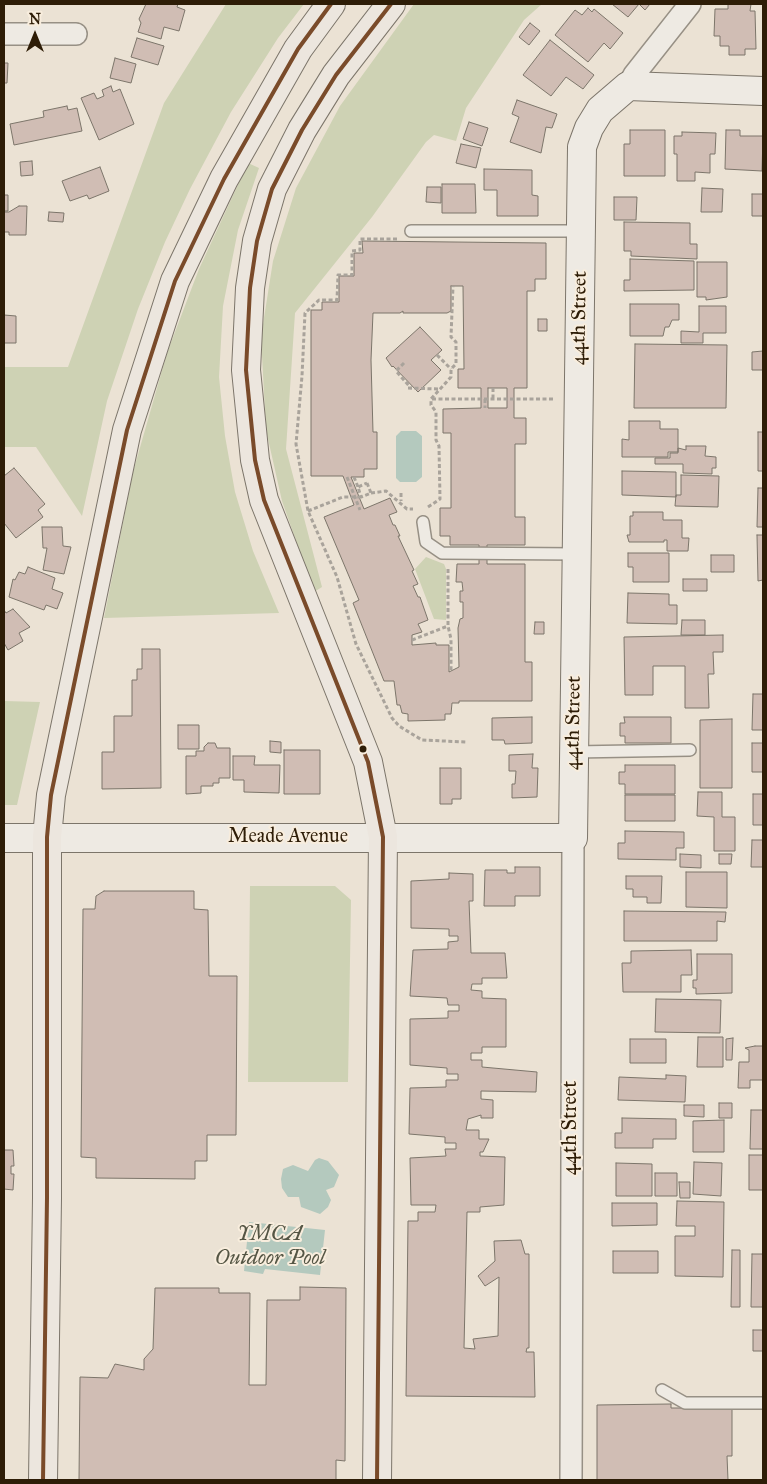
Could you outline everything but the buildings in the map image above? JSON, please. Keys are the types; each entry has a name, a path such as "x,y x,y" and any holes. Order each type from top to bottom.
{"main road":[{"path":"43,1480 47,1198 47,837 51,795 127,430 149,356 175,281 224,179 298,50 331,4"},
{"path":"377,1480 383,837 368,762 264,500 255,460 246,370 250,288 257,242 272,189 302,130 336,75 391,4"}],"street":[{"name":"44th Street","path":"571,1480 573,838 582,147 589,128 600,110 628,86 690,4"},
{"path":"4,34 76,34"},
{"path":"628,86 763,91"},
{"name":"Meade Avenue","path":"4,838 573,838"}],"lane":[{"path":"411,231 581,231"},
{"path":"423,522 426,542 437,551 448,554 577,554"},
{"path":"574,752 690,750"},
{"path":"662,1390 685,1403 763,1403"}],"path":[{"path":"398,239 360,239 360,253 352,251 352,275 338,275 337,301 319,300 305,313 296,444 308,511 337,577 356,644 392,718 399,726 422,740 466,742"},
{"path":"423,508 440,499 436,412 431,405 431,399 451,377 451,369 456,364 456,342 451,337 453,286"},
{"path":"436,355 451,369"},
{"path":"404,363 396,371 410,388 440,389"},
{"path":"493,388 493,399"},
{"path":"431,399 553,399"},
{"path":"485,399 485,408"},
{"path":"346,477 360,510"},
{"path":"354,477 361,497"},
{"path":"358,487 368,483 371,493"},
{"path":"308,511 343,496 361,497 371,493 386,491 407,508 415,508"},
{"path":"401,493 401,502"},
{"path":"448,554 448,626 451,639 451,670"},
{"path":"412,640 448,626"}],"shaded area":[{"path":"226,4 304,4 278,38 231,112 190,189 165,242 138,309 107,401 82,516 36,447 4,447 4,367 68,367 164,103"},
{"path":"414,4 542,4 524,20 466,108 456,141 434,135 426,142 372,217 295,313 286,449 322,587 314,592 282,501 266,430 261,337 273,261 296,188 340,106"},
{"path":"248,163 259,168 238,230 223,306 219,377 225,436 235,492 253,551 279,613 104,618 133,472 167,353 199,269"},
{"path":"426,557 444,564 446,569 446,620 434,619 415,569"},
{"path":"4,701 40,702 17,805 4,805"},
{"path":"250,886 335,886 351,900 348,1082 248,1082"}],"water":[{"path":"401,431 416,431 422,436 422,477 416,482 400,482 396,478 396,436"},
{"path":"319,1158 328,1161 339,1175 334,1187 326,1190 331,1200 328,1207 320,1214 301,1207 299,1197 288,1197 282,1188 281,1179 283,1169 293,1165 308,1171 315,1160"},
{"name":"YMCA Outdoor Pool","path":"249,1222 325,1230 320,1275 265,1269 263,1274 244,1271"}],"transit line":[{"path":"43,1480 47,1198 47,837 51,795 127,430 175,281 224,179 298,49 331,4"},
{"path":"377,1480 383,837 368,762 264,500 255,460 246,370 250,288 257,241 272,189 302,130 336,75 391,4"}]}
